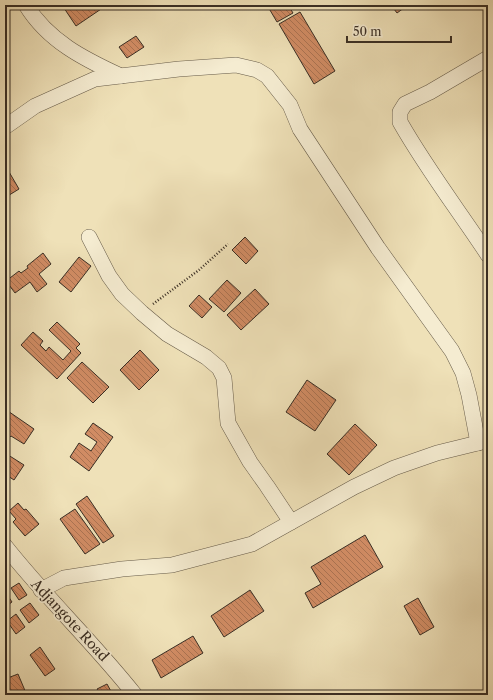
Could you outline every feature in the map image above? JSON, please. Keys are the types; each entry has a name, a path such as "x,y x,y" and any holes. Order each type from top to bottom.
{"street":[{"path":"28,6 45,30 63,46 122,76"},
{"path":"488,58 430,92 404,104 399,117 400,122 424,162 456,206 488,256"},
{"path":"5,127 35,106 95,79 179,68 236,65 257,70 267,76 290,106 300,129 374,241 452,351 463,372 483,442 437,453 394,468 354,487 252,544 172,565 122,569 64,578 41,590"},
{"path":"89,237 110,276 122,294 167,334 206,357 218,368 224,378 228,423 250,462 291,522"},
{"name":"Adjangote Road","path":"5,547 41,590 110,664 135,695"}],"path":[{"path":"142,313 199,270 228,244"}],"building":[{"path":"62,5 107,5 76,26"},
{"path":"267,5 288,5 293,13 277,22"},
{"path":"391,5 408,5 397,13"},
{"path":"300,12 335,71 314,84 279,24"},
{"path":"136,36 144,47 127,58 119,47"},
{"path":"5,165 19,189 6,197 5,195"},
{"path":"245,237 258,251 246,264 232,250"},
{"path":"43,253 51,264 39,274 47,284 37,292 30,282 15,293 6,281 19,271 21,273 28,268 27,266"},
{"path":"79,257 91,266 71,292 59,282"},
{"path":"227,280 241,293 224,312 209,299"},
{"path":"255,289 269,304 241,330 227,315"},
{"path":"199,295 212,307 202,318 189,306"},
{"path":"57,322 80,344 76,348 81,353 57,379 21,345 33,332 43,341 40,345 46,351 49,347 63,360 71,351 49,330"},
{"path":"140,350 159,370 139,390 120,370"},
{"path":"82,362 109,387 93,403 67,378"},
{"path":"307,380 336,400 315,431 286,412"},
{"path":"5,409 34,429 24,444 11,436 8,439 5,437"},
{"path":"93,423 113,437 89,471 70,457 79,443 91,451 97,442 85,434"},
{"path":"355,424 377,445 349,475 327,454"},
{"path":"5,453 24,465 14,480 5,474"},
{"path":"87,496 114,536 103,543 76,504"},
{"path":"18,503 24,510 26,509 39,524 25,536 13,522 16,519 9,511"},
{"path":"75,509 100,544 85,554 60,519"},
{"path":"365,535 383,567 313,608 305,593 321,584 311,567"},
{"path":"19,583 27,595 19,600 11,588"},
{"path":"250,590 264,611 224,637 211,616"},
{"path":"6,593 12,602 5,607 5,594"},
{"path":"418,598 434,627 420,635 404,606"},
{"path":"30,603 39,615 29,623 20,610"},
{"path":"16,614 25,627 16,634 7,621"},
{"path":"193,636 203,653 161,678 152,660"},
{"path":"40,647 55,669 45,676 30,655"},
{"path":"18,674 26,693 22,695 5,695 5,679"},
{"path":"107,684 113,695 101,695 97,689"}]}
